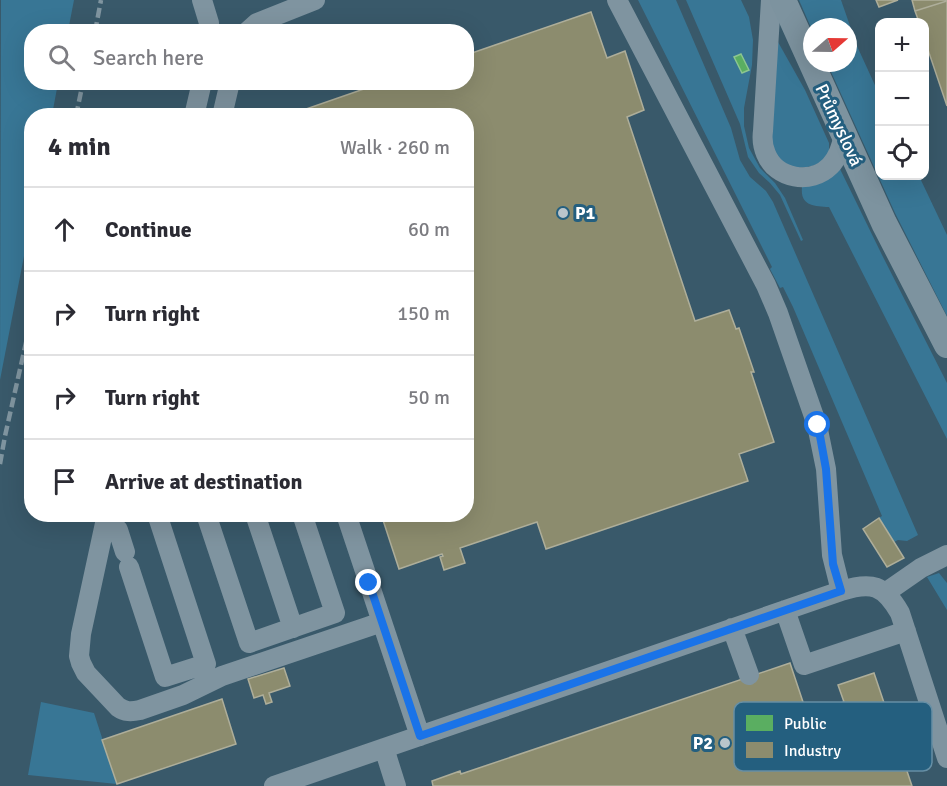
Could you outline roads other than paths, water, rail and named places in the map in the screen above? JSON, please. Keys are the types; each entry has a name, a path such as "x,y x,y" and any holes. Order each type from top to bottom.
{"main road":[{"name":"Průmyslová","path":"783,0 884,223 947,345"}],"lane":[{"path":"202,0 209,24"},
{"path":"256,24 315,0"},
{"path":"617,0 766,285 778,313 818,425 826,469 833,564 841,591"},
{"path":"771,0 762,130 766,155 770,162 783,172 796,177 811,177 831,165 839,152 844,136"},
{"path":"197,108 200,90"},
{"path":"224,108 228,90"},
{"path":"106,522 81,634 79,656 86,673 118,706 127,711 140,710 183,695 208,673"},
{"path":"107,522 118,530 165,677 208,673 222,676 382,622"},
{"path":"160,522 208,673"},
{"path":"209,522 249,643 335,614 305,522"},
{"path":"258,522 293,628"},
{"path":"349,522 420,736"},
{"path":"885,592 921,568 947,555"},
{"path":"274,786 841,591 864,586 875,587 885,592 900,613 929,702"},
{"path":"785,610 804,665 906,631"},
{"path":"732,628 749,675"},
{"path":"932,712 947,758"},
{"path":"384,748 396,786"}],"railway":[{"path":"96,24 101,0"},
{"path":"78,108 81,90"},
{"path":"0,464 24,352"}],"place":[{"name":"P1","path":"563,213"},
{"name":"P2","path":"725,743"}]}
